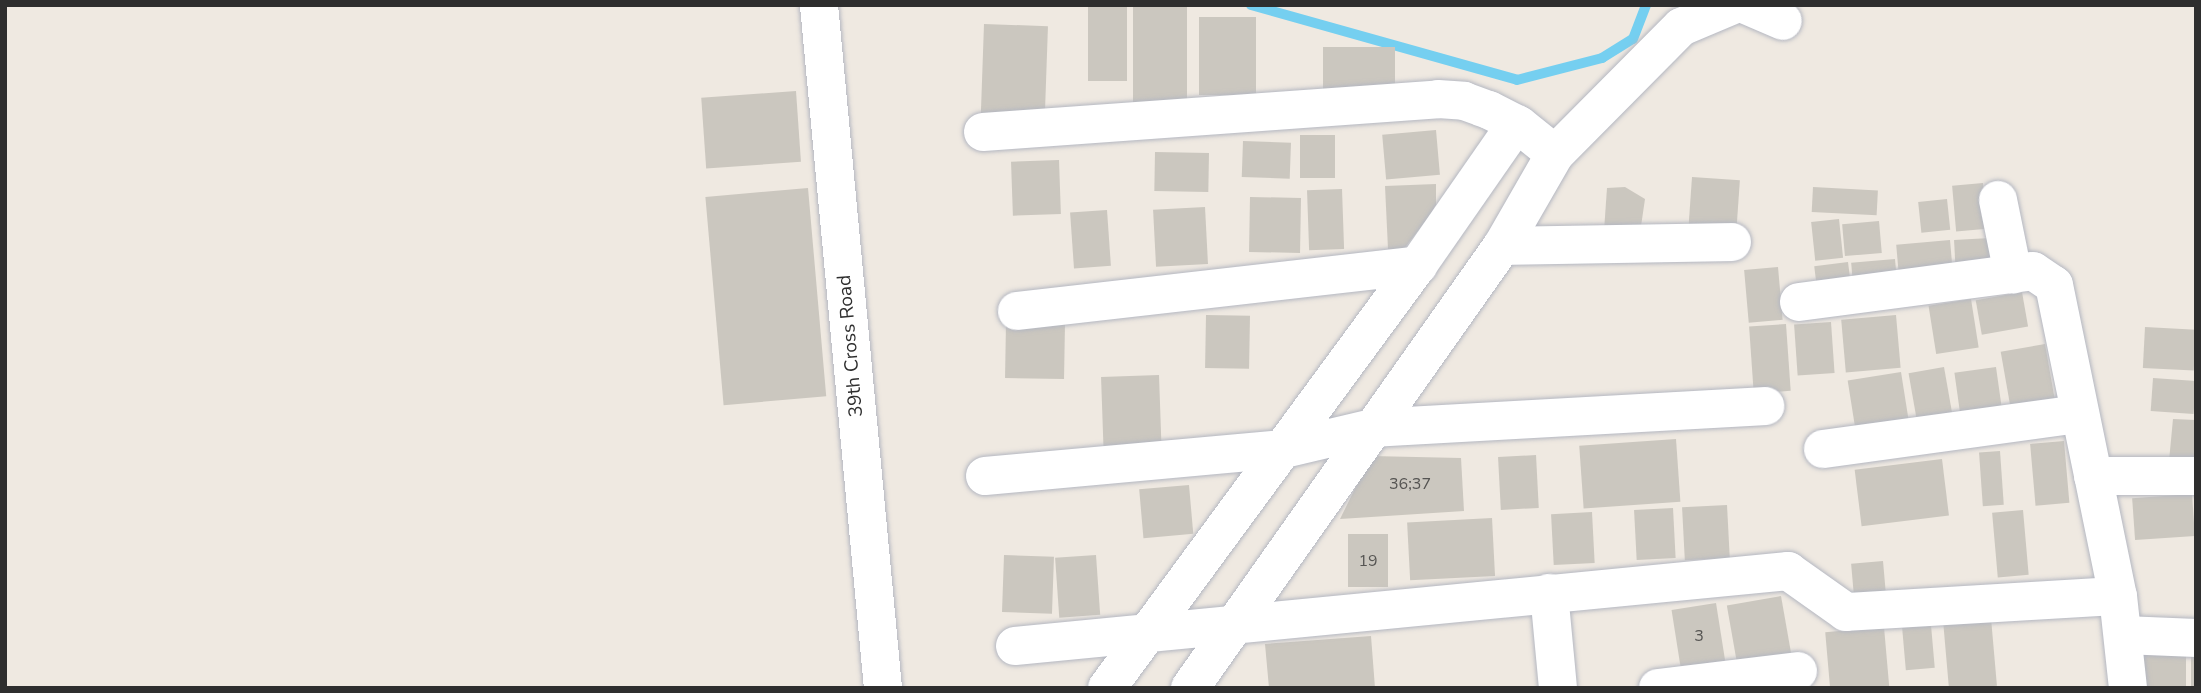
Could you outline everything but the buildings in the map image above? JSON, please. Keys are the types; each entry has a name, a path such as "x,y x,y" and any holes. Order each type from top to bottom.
{"street":[{"name":"39th Cross Road","path":"819,5 883,688"},
{"path":"1190,688 1502,246 1555,154 1681,27 1732,5"},
{"path":"1746,5 1783,21"},
{"path":"983,132 1438,99 1464,101 1516,124 1555,154"},
{"path":"1107,688 1418,265 1516,124"},
{"path":"1998,200 2013,274"},
{"path":"1502,246 1732,242"},
{"path":"1017,311 1418,265"},
{"path":"1799,302 2034,271 2054,285 2118,596 2128,688"},
{"path":"985,476 1283,449 1372,428 1765,406"},
{"path":"1823,449 2080,414"},
{"path":"2093,476 2196,477"},
{"path":"1014,646 1237,622 1788,571 1846,612 2118,596"},
{"path":"1549,593 1558,688"},
{"path":"2124,635 2196,638"},
{"path":"1657,688 1798,671"}],"waterway":[{"path":"1251,5 1517,80 1602,58 1633,39 1646,5"}]}
